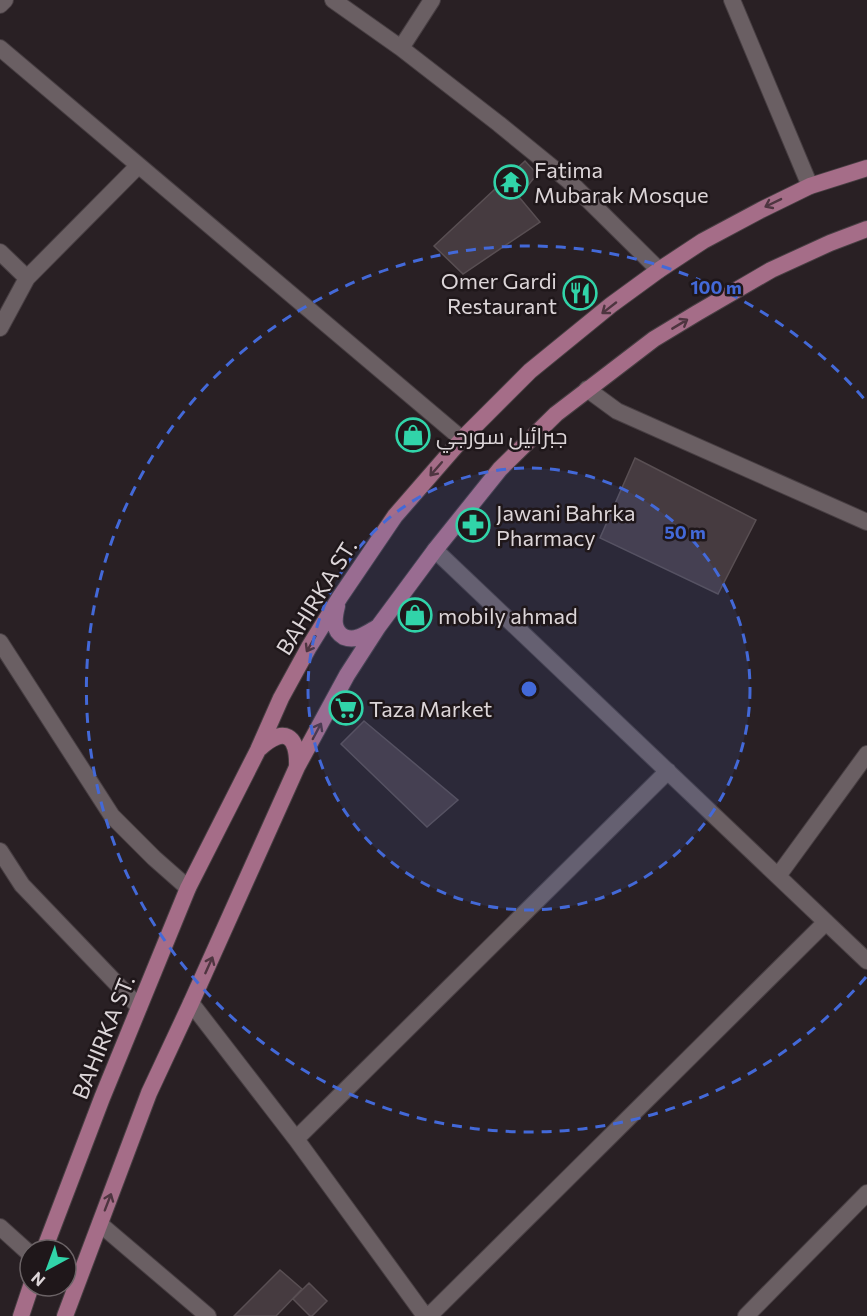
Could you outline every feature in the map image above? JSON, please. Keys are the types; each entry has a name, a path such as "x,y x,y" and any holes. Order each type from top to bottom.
{"main road":[{"name":"BAHIRKA ST.","path":"49,1238 102,1098 188,888 258,750 281,698 309,647 395,516 462,439 530,371 659,270 704,241 761,210 810,186 867,168"},
{"path":"65,1316 149,1093 297,767 347,675 378,627 435,550 500,469 556,414 654,339 771,270 867,229"},
{"path":"340,597 334,622 336,630 342,636 349,639 357,638 378,627"},
{"path":"258,750 275,736 283,735 295,745 297,767"},
{"path":"10,1316 24,1298"},
{"path":"21,1316 27,1298"}],"street":[{"path":"0,5 5,0"},
{"path":"333,0 400,48 569,181 659,270"},
{"path":"400,48 432,0"},
{"path":"732,0 810,186"},
{"path":"0,48 462,439"},
{"path":"0,328 27,278 138,166"},
{"path":"0,252 27,278"},
{"path":"588,389 617,411 867,522"},
{"path":"435,550 867,961"},
{"path":"0,642 112,816 188,888"},
{"path":"778,876 867,754"},
{"path":"296,1139 668,771"},
{"path":"0,851 22,885 139,1007"},
{"path":"191,1003 296,1139 427,1316 826,922"},
{"path":"746,1316 867,1193"},
{"path":"100,1224 208,1316"},
{"path":"0,1227 18,1243"}],"building":[{"path":"525,161 537,174 519,197 540,222 463,274 434,246"},
{"path":"635,458 756,520 718,594 600,538"},
{"path":"364,721 458,800 427,827 341,744"},
{"path":"280,1270 302,1289 276,1316 234,1316"},
{"path":"309,1283 327,1301 312,1316 293,1299"}],"place":[{"name":"Fatima Mubarak Mosque","path":"511,182"},
{"name":"Omer Gardi Restaurant","path":"580,293"},
{"name":"جبرائيل سورجي","path":"413,435"},
{"name":"Jawani Bahrka Pharmacy","path":"473,525"},
{"name":"mobily ahmad","path":"415,615"},
{"name":"Taza Market","path":"346,708"}]}
